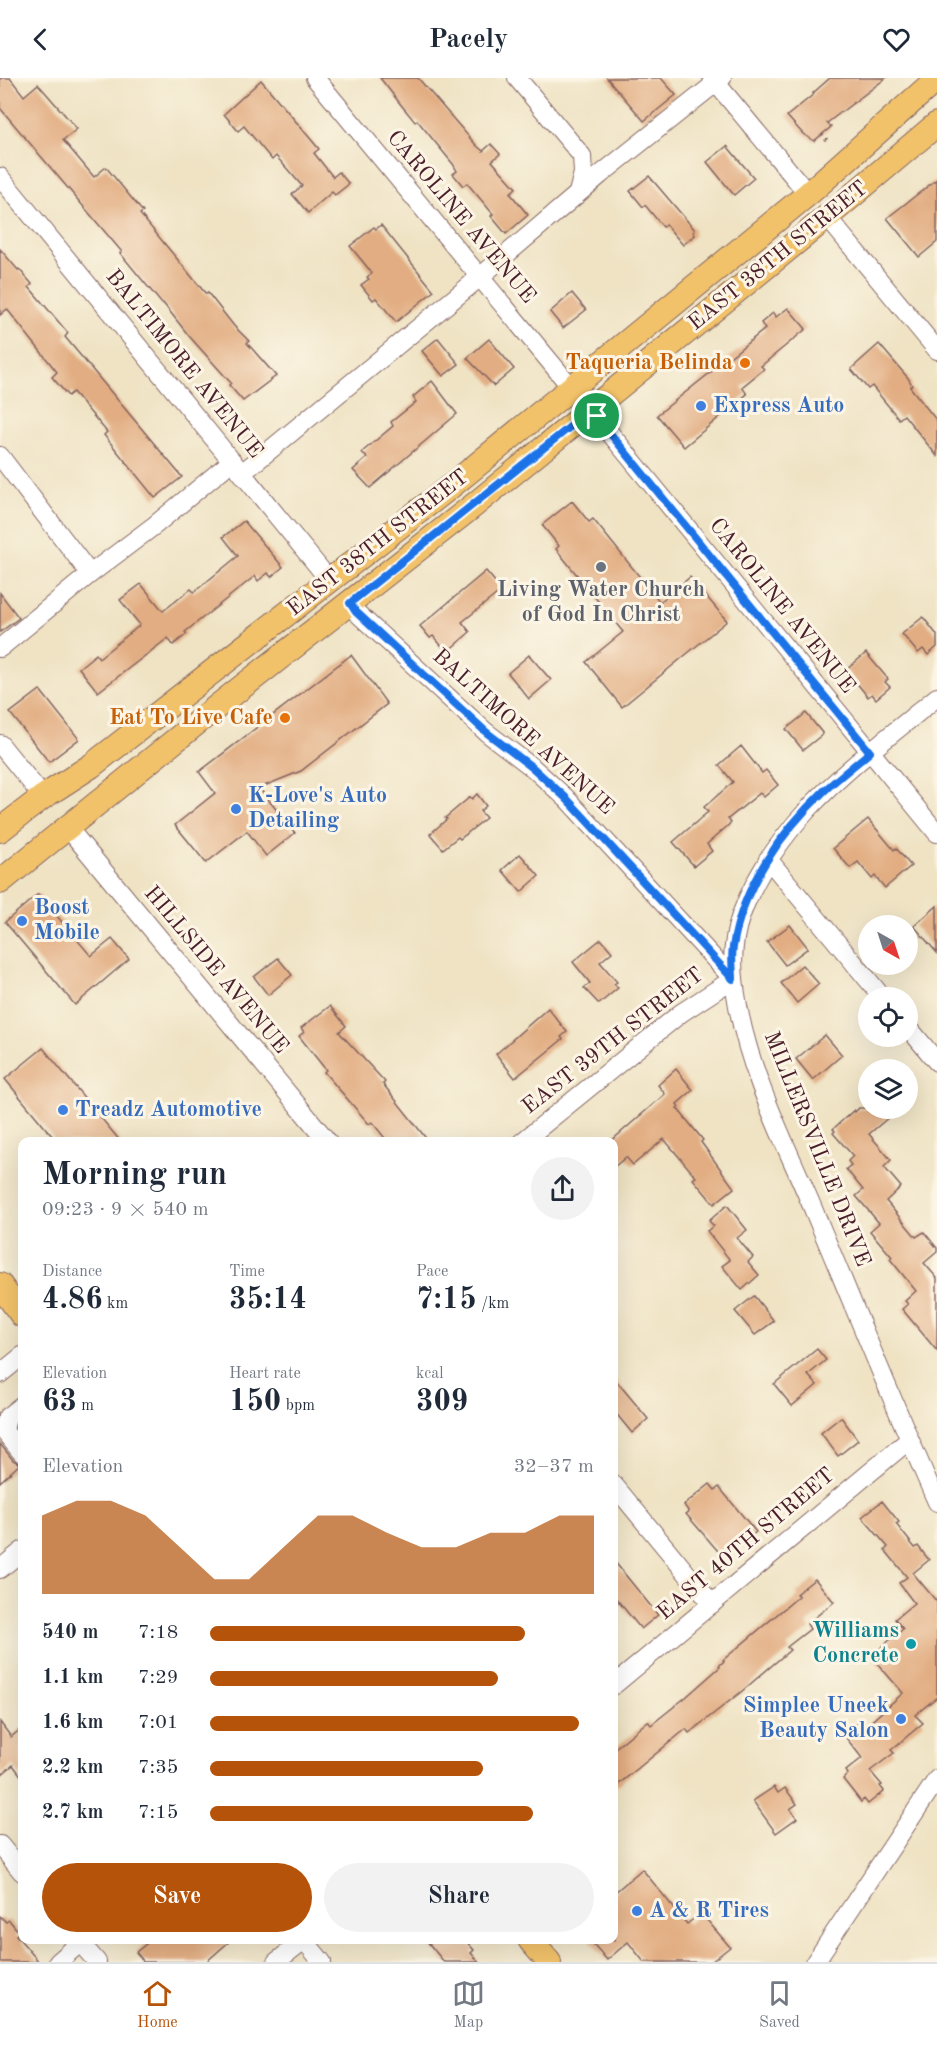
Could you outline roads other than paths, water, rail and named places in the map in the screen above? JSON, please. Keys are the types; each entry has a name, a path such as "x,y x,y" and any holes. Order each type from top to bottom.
{"main road":[{"name":"EAST 38TH STREET","path":"0,830 43,797 91,766 441,494 808,194 937,79"},
{"name":"EAST 38TH STREET","path":"0,882 113,789 591,410 827,218 937,124"},
{"path":"0,1285 18,1310"},
{"path":"533,1944 549,1962"}],"street":[{"name":"CAROLINE AVENUE","path":"315,78 479,278 572,387"},
{"path":"517,78 582,156 598,165 617,162"},
{"path":"0,648 90,574 237,467 479,278 716,80 808,194"},
{"path":"578,194 583,172 582,156"},
{"name":"BALTIMORE AVENUE","path":"0,177 330,581"},
{"path":"827,218 937,350"},
{"name":"CAROLINE AVENUE","path":"591,410 937,833"},
{"path":"0,456 90,574"},
{"name":"BALTIMORE AVENUE","path":"350,603 356,612 486,732 533,768 566,798 733,979"},
{"name":"MILLERSVILLE DRIVE","path":"937,697 815,800 790,828 768,859 741,916 732,948 733,979 745,1036 760,1082 937,1502"},
{"path":"0,744 43,797"},
{"name":"HILLSIDE AVENUE","path":"68,828 324,1137"},
{"path":"768,859 874,987"},
{"name":"EAST 39TH STREET","path":"528,1137 681,1012 733,979"},
{"path":"918,1039 937,1062"},
{"path":"0,1374 18,1359"},
{"path":"17,1414 4,1431 18,1448"},
{"name":"EAST 40TH STREET","path":"618,1681 909,1440"},
{"path":"618,1490 712,1604"},
{"path":"0,1569 18,1554"},
{"path":"815,1962 937,1779"},
{"path":"0,1845 18,1867"},
{"path":"58,1962 77,1944"},
{"path":"82,1944 97,1962"},
{"path":"276,1962 299,1944"},
{"path":"307,1944 322,1962"}],"tunnel":[{"path":"15,1426 18,1430"}],"place":[{"name":"Taqueria Belinda","path":"745,363"},
{"name":"Express Auto","path":"701,406"},
{"name":"Living Water Church of God In Christ","path":"601,567"},
{"name":"Eat To Live Cafe","path":"285,718"},
{"name":"K-Love's Auto Detailing","path":"236,809"},
{"name":"Boost Mobile","path":"22,921"},
{"name":"Treadz Automotive","path":"63,1110"},
{"name":"Williams Concrete","path":"911,1644"},
{"name":"Simplee Uneek Beauty Salon","path":"901,1719"},
{"name":"A & R Tires","path":"637,1911"}]}
